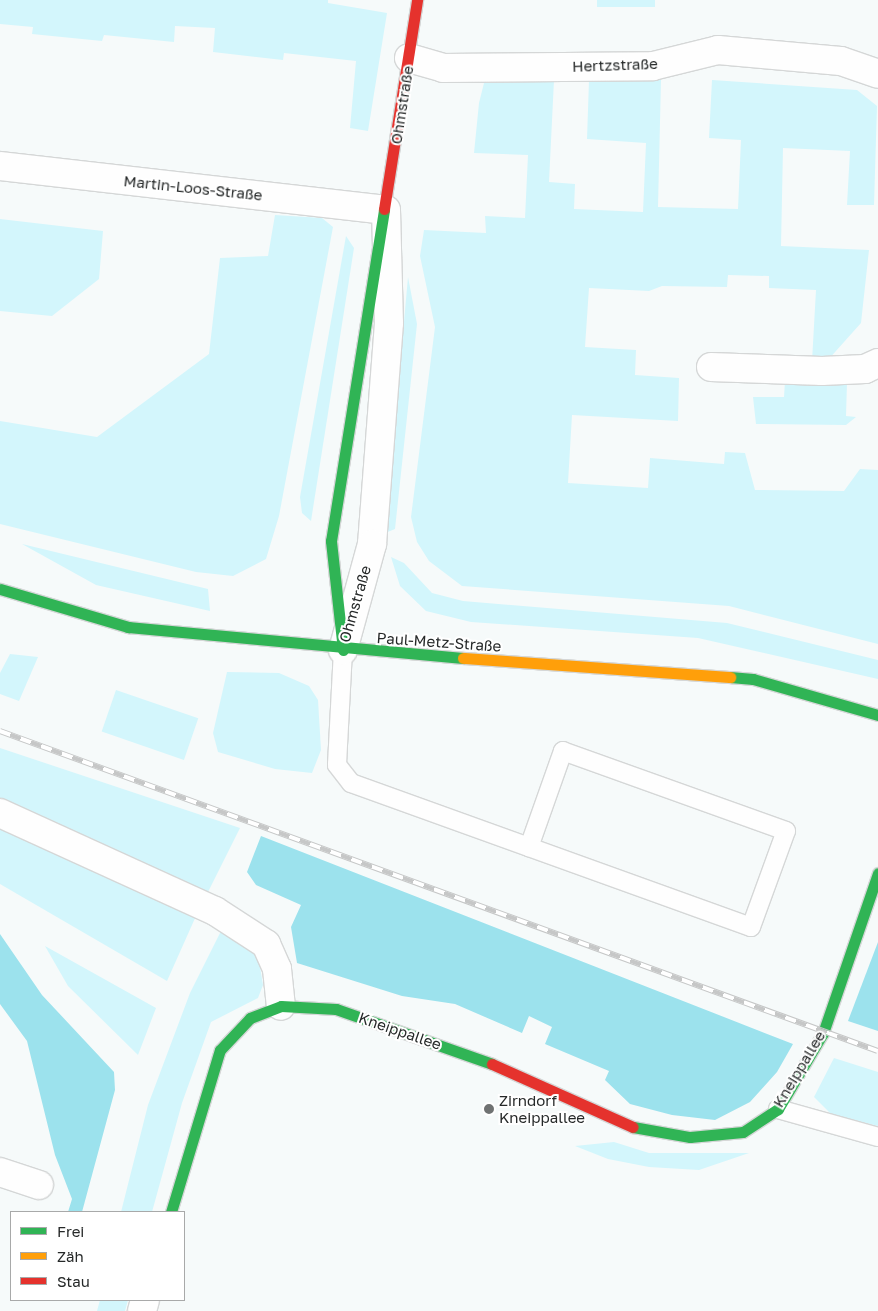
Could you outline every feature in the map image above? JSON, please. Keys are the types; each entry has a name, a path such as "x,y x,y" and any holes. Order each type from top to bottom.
{"street":[{"name":"Ohmstraße","path":"343,650 331,540 386,210 417,0"},
{"name":"Hertzstraße","path":"409,58 443,68 653,66 718,50 841,62 878,74"},
{"name":"Martin-Loos-Straße","path":"0,166 386,210"},
{"name":"Ohmstraße","path":"343,650 372,544 389,323 386,210"},
{"path":"711,367 822,371 865,369 878,363"},
{"name":"Paul-Metz-Straße","path":"0,589 128,628 343,650 753,679 878,715"},
{"path":"0,813 215,910 266,944 277,969 281,1006"},
{"name":"Kneippallee","path":"171,1211 220,1050 250,1018 281,1006 336,1009 403,1030 508,1070 623,1125 690,1137 743,1132 778,1109 823,1033 878,873"},
{"path":"0,1172 39,1185"}],"lane":[{"path":"343,650 337,764 351,783 529,847 751,926 786,831 563,751 529,847"},
{"path":"778,1109 878,1137"}],"shaded area":[{"path":"0,0 328,0 328,3 387,13 368,131 350,128 356,61 284,53 283,60 213,52 215,28 175,26 174,42 104,35 102,41 32,34 33,27 0,24"},
{"path":"597,0 655,0 655,7 597,7"},
{"path":"554,80 549,182 575,184 574,209 643,212 646,143 587,139 589,80 661,80 658,207 738,209 741,140 709,138 712,80 857,90 877,106 874,205 847,205 850,151 783,148 781,246 869,250 861,323 827,361 812,361 816,290 769,288 769,276 728,275 727,287 662,286 649,291 589,288 585,347 636,350 635,375 679,378 678,421 572,415 568,483 648,488 650,458 724,464 725,452 745,453 755,490 844,491 860,469 878,470 878,644 729,606 462,586 429,561 417,542 411,517 435,327 420,256 424,230 486,233 485,216 525,218 528,155 474,153 479,103 484,83"},
{"path":"275,215 322,218 333,227 279,516 266,559 233,576 196,572 0,524 0,421 97,437 209,354 220,258 268,256"},
{"path":"0,219 103,231 99,279 52,316 0,311"},
{"path":"346,236 354,248 311,521 302,513 300,497"},
{"path":"408,277 417,324 395,529 385,533"},
{"path":"785,381 847,383 846,416 856,417 846,425 756,424 753,397 784,397"},
{"path":"22,544 208,589 210,611 96,585"},
{"path":"391,557 404,563 432,593 463,601 727,623 878,660 878,679 698,638 471,622 426,611 400,586"},
{"path":"10,654 38,657 19,701 0,694 0,673"},
{"path":"227,672 279,673 309,686 318,700 321,750 312,773 275,769 218,752 213,733"},
{"path":"116,690 198,718 184,760 102,732"},
{"path":"0,748 240,828 206,896 0,805"},
{"path":"0,824 196,916 167,981 0,884"},
{"path":"261,836 793,1044 777,1072 750,1102 715,1120 672,1115 630,1104 605,1080 609,1071 545,1044 552,1027 529,1016 522,1033 455,1004 402,996 297,963 291,927 301,905 256,885 247,872"},
{"path":"223,927 258,955 263,985 258,998 211,1022 182,1103 152,1211 121,1211 148,1105 190,993"},
{"path":"0,934 42,995 114,1072 115,1090 82,1211 68,1211 72,1199 55,1155 27,1041 0,1004"},
{"path":"878,942 878,1031 848,1021"},
{"path":"45,946 156,1008 138,1055 68,986"},
{"path":"834,1058 878,1072 878,1126 831,1114 814,1097"},
{"path":"614,1142 649,1153 749,1153 699,1170 649,1167 608,1159 575,1146"},
{"path":"100,1301 128,1301 125,1311 97,1311"}],"railway":[{"path":"0,731 878,1051"}],"traffic: fast":[{"path":"343,650 331,541 384,209"},
{"path":"0,589 128,627 463,658"},
{"path":"730,677 753,679 878,715"},
{"path":"633,1127 690,1137 743,1132 778,1109 823,1033 878,873"},
{"path":"171,1211 220,1050 250,1018 281,1006 336,1009 492,1064"}],"traffic: slow":[{"path":"463,658 730,677"}],"traffic: jam":[{"path":"384,209 417,0"},
{"path":"492,1064 633,1127"}],"place":[{"name":"Zirndorf Kneippallee","path":"489,1109"}]}
